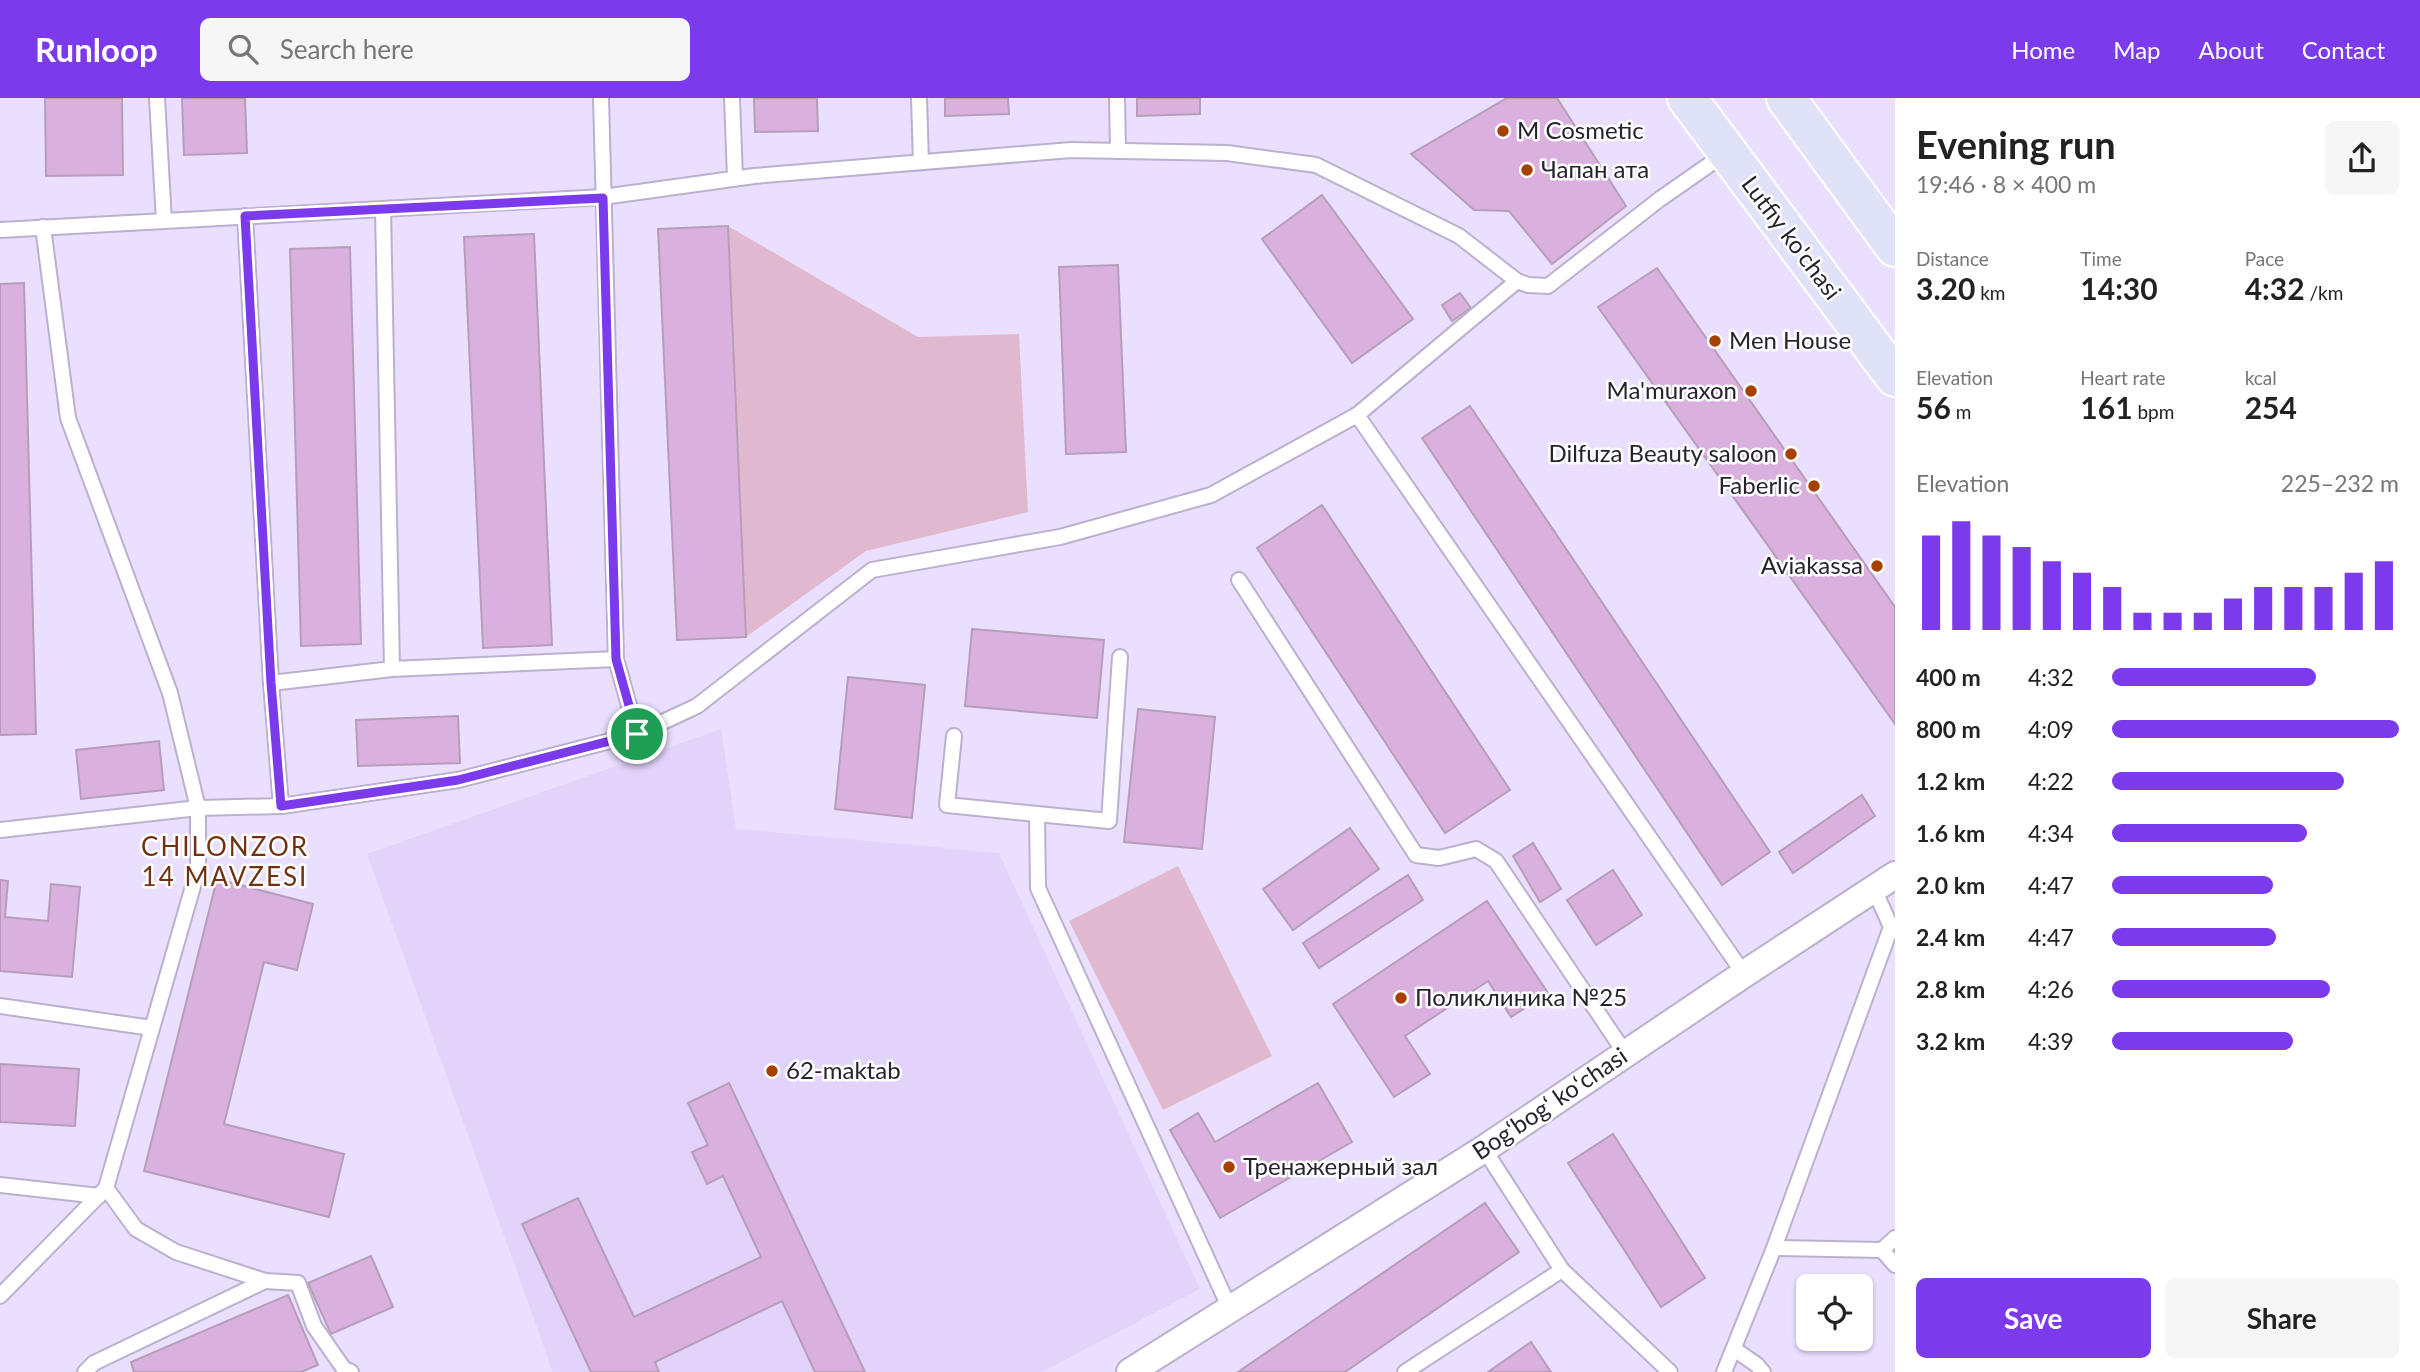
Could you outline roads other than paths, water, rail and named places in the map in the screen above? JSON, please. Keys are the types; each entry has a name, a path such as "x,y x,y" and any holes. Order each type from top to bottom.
{"main road":[{"name":"Lutfiy ko'chasi","path":"1687,98 1895,377"},
{"path":"1786,98 1895,247"}],"street":[{"name":"Bogʻbogʻ koʻchasi","path":"1146,1368 1230,1309 1484,1149 1884,882"}],"lane":[{"path":"157,98 164,221"},
{"path":"601,98 616,659 637,734"},
{"path":"732,98 735,178"},
{"path":"919,98 921,162"},
{"path":"1116,98 1118,151"},
{"path":"0,230 603,198 735,178 1071,150 1227,153 1316,165 1460,236 1517,281 1528,285 1548,286 1660,199 1727,152"},
{"path":"383,209 392,669"},
{"path":"245,216 271,683 281,806"},
{"path":"0,1296 102,1192 198,869 198,808 170,693 68,418 43,227"},
{"path":"0,830 198,808 281,806 458,780 637,734 697,706 872,569 1060,537 1211,495 1356,415 1517,281"},
{"path":"1356,415 1744,974"},
{"path":"1239,580 1416,855 1439,858 1476,849 1496,861 1625,1053"},
{"path":"954,736 947,805 1109,821 1119,657"},
{"path":"271,683 392,669 616,659"},
{"path":"1037,814 1038,888 1230,1309"},
{"path":"1724,1372 1774,1248 1891,927 1884,882"},
{"path":"0,1006 152,1028"},
{"path":"1484,1149 1562,1270 1670,1372"},
{"path":"0,1185 102,1192 136,1229 176,1252 265,1281 298,1283 314,1326 345,1371"},
{"path":"1774,1248 1882,1250 1895,1238"},
{"path":"1882,1250 1895,1265"},
{"path":"1415,1369 1562,1270"},
{"path":"85,1372 94,1363 265,1281"},
{"path":"1734,1349 1763,1372"}],"place":[{"name":"M Cosmetic","path":"1503,131"},
{"name":"Чапан ата","path":"1527,170"},
{"name":"Men House","path":"1715,341"},
{"name":"Ma'muraxon","path":"1751,391"},
{"name":"Dilfuza Beauty saloon","path":"1791,454"},
{"name":"Faberlic","path":"1814,486"},
{"name":"Aviakassa","path":"1877,566"},
{"name":"Поликлиника №25","path":"1401,998"},
{"name":"62-maktab","path":"772,1071"},
{"name":"Тренажерный зал","path":"1229,1167"}],"district":[{"name":"CHILONZOR 14 MAVZESI","path":"225,862"}]}
